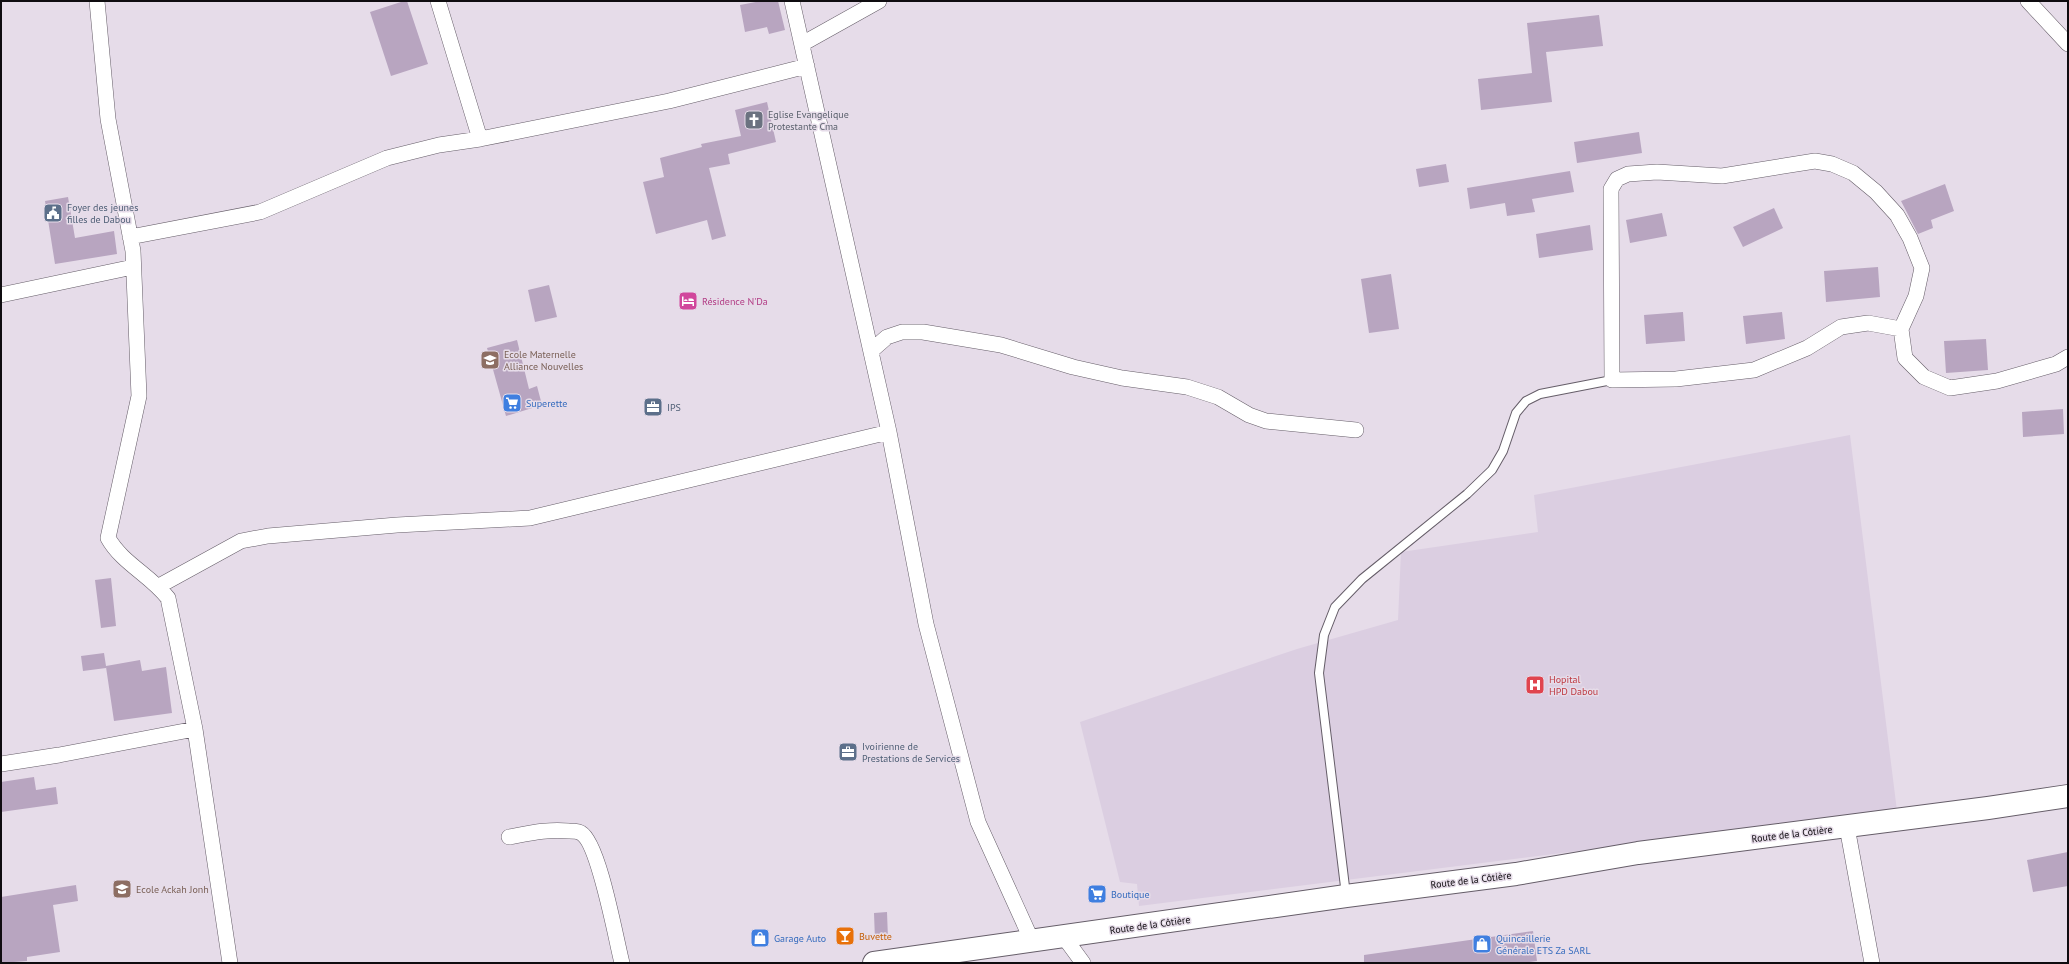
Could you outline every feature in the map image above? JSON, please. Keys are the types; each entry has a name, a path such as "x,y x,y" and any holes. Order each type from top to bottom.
{"main road":[{"name":"Route de la Côtière","path":"874,963 1346,896 1516,874 1638,853 1847,827 2068,796"}],"street":[{"path":"97,1 108,119 130,237 133,267 139,396 108,538 114,549 159,586 168,598 196,729 230,963"},
{"path":"438,1 480,139"},
{"path":"792,1 889,432 926,624 978,822 1032,941"},
{"path":"802,44 879,1"},
{"path":"2028,1 2068,44"},
{"path":"130,237 260,212 387,158 439,145 480,139 669,101 807,66"},
{"path":"1901,328 1868,323 1841,327 1806,348 1754,370 1676,379 1612,380 1611,189 1617,179 1628,174 1657,172 1722,176 1815,161 1832,164 1853,173 1876,192 1897,215 1910,238 1922,268 1916,296 1901,328 1905,358 1924,377 1950,388 1997,380 2056,364 2068,357"},
{"path":"1,295 133,267"},
{"path":"871,351 887,337 902,332 923,332 994,343 1073,367 1122,378 1187,387 1218,397 1249,415 1266,421 1356,430"},
{"path":"159,586 241,541 268,536 397,525 530,518 889,432"},
{"path":"1,764 196,729"},
{"path":"1847,827 1872,963"},
{"path":"509,837 550,829 581,832 588,839 594,850 601,874 622,963"},
{"path":"1064,937 1083,963"}],"lane":[{"path":"1346,896 1319,673 1324,635 1335,607 1362,579 1468,494 1492,470 1503,451 1516,413 1526,401 1540,394 1612,380"}],"shaded area":[{"name":"Hopital HPD Dabou","path":"1850,435 1897,811 1139,906 1137,884 1120,882 1080,722 1297,649 1398,620 1401,552 1538,532 1534,495"}],"building":[{"path":"407,1 428,64 391,76 370,12"},
{"path":"761,1 778,1 785,30 769,34 767,27 745,32 740,5"},
{"path":"1599,15 1603,46 1546,52 1552,102 1481,110 1478,79 1532,73 1527,23"},
{"path":"767,102 776,142 728,154 730,164 709,168 726,236 712,240 707,220 656,234 643,182 664,177 660,158 702,147 701,144 741,136 735,110"},
{"path":"1639,132 1642,153 1577,163 1574,142"},
{"path":"1446,164 1449,182 1419,187 1416,169"},
{"path":"1570,171 1574,192 1532,199 1535,212 1507,216 1505,203 1470,209 1467,188"},
{"path":"1945,184 1954,211 1931,220 1933,228 1918,234 1901,201"},
{"path":"68,197 75,238 114,231 117,254 55,264 45,201"},
{"path":"1774,208 1783,228 1743,247 1733,227"},
{"path":"1662,213 1667,236 1630,243 1626,220"},
{"path":"1590,225 1593,250 1539,258 1536,234"},
{"path":"1878,267 1880,297 1826,302 1824,271"},
{"path":"1391,274 1399,329 1369,333 1361,279"},
{"path":"549,285 557,317 535,322 528,290"},
{"path":"1683,312 1685,341 1646,344 1644,315"},
{"path":"1782,312 1785,339 1746,344 1743,316"},
{"path":"1986,339 1988,370 1946,373 1944,341"},
{"path":"517,340 529,389 537,386 542,405 506,416 487,348"},
{"path":"2063,409 2064,434 2023,437 2022,412"},
{"path":"111,578 116,626 101,628 95,580"},
{"path":"104,653 106,666 140,660 142,671 166,667 172,713 114,721 106,667 83,671 81,656"},
{"path":"34,777 36,790 56,787 58,804 1,812 1,782"},
{"path":"2068,852 2068,886 2033,892 2027,860"},
{"path":"76,885 78,901 53,905 60,952 27,957 27,961 1,963 1,897"},
{"path":"887,912 888,939 875,940 874,913"},
{"path":"1533,931 1537,961 1521,963 1364,963 1364,955"}],"place":[{"name":"Eglise Evangelique Protestante Cma","path":"754,120"},
{"name":"Foyer des jeunes filles de Dabou","path":"53,213"},
{"name":"Résidence N'Da","path":"688,301"},
{"name":"Ecole Maternelle Alliance Nouvelles","path":"490,360"},
{"name":"Superette","path":"512,403"},
{"name":"IPS","path":"653,407"},
{"name":"Hopital HPD Dabou","path":"1535,685"},
{"name":"Ivoirienne de Prestations de Services","path":"848,752"},
{"name":"Ecole Ackah Jonh","path":"122,889"},
{"name":"Boutique","path":"1097,894"},
{"name":"Buvette","path":"845,936"},
{"name":"Garage Auto","path":"760,938"},
{"name":"Quincaillerie Générale ETS Za SARL","path":"1482,944"}]}
